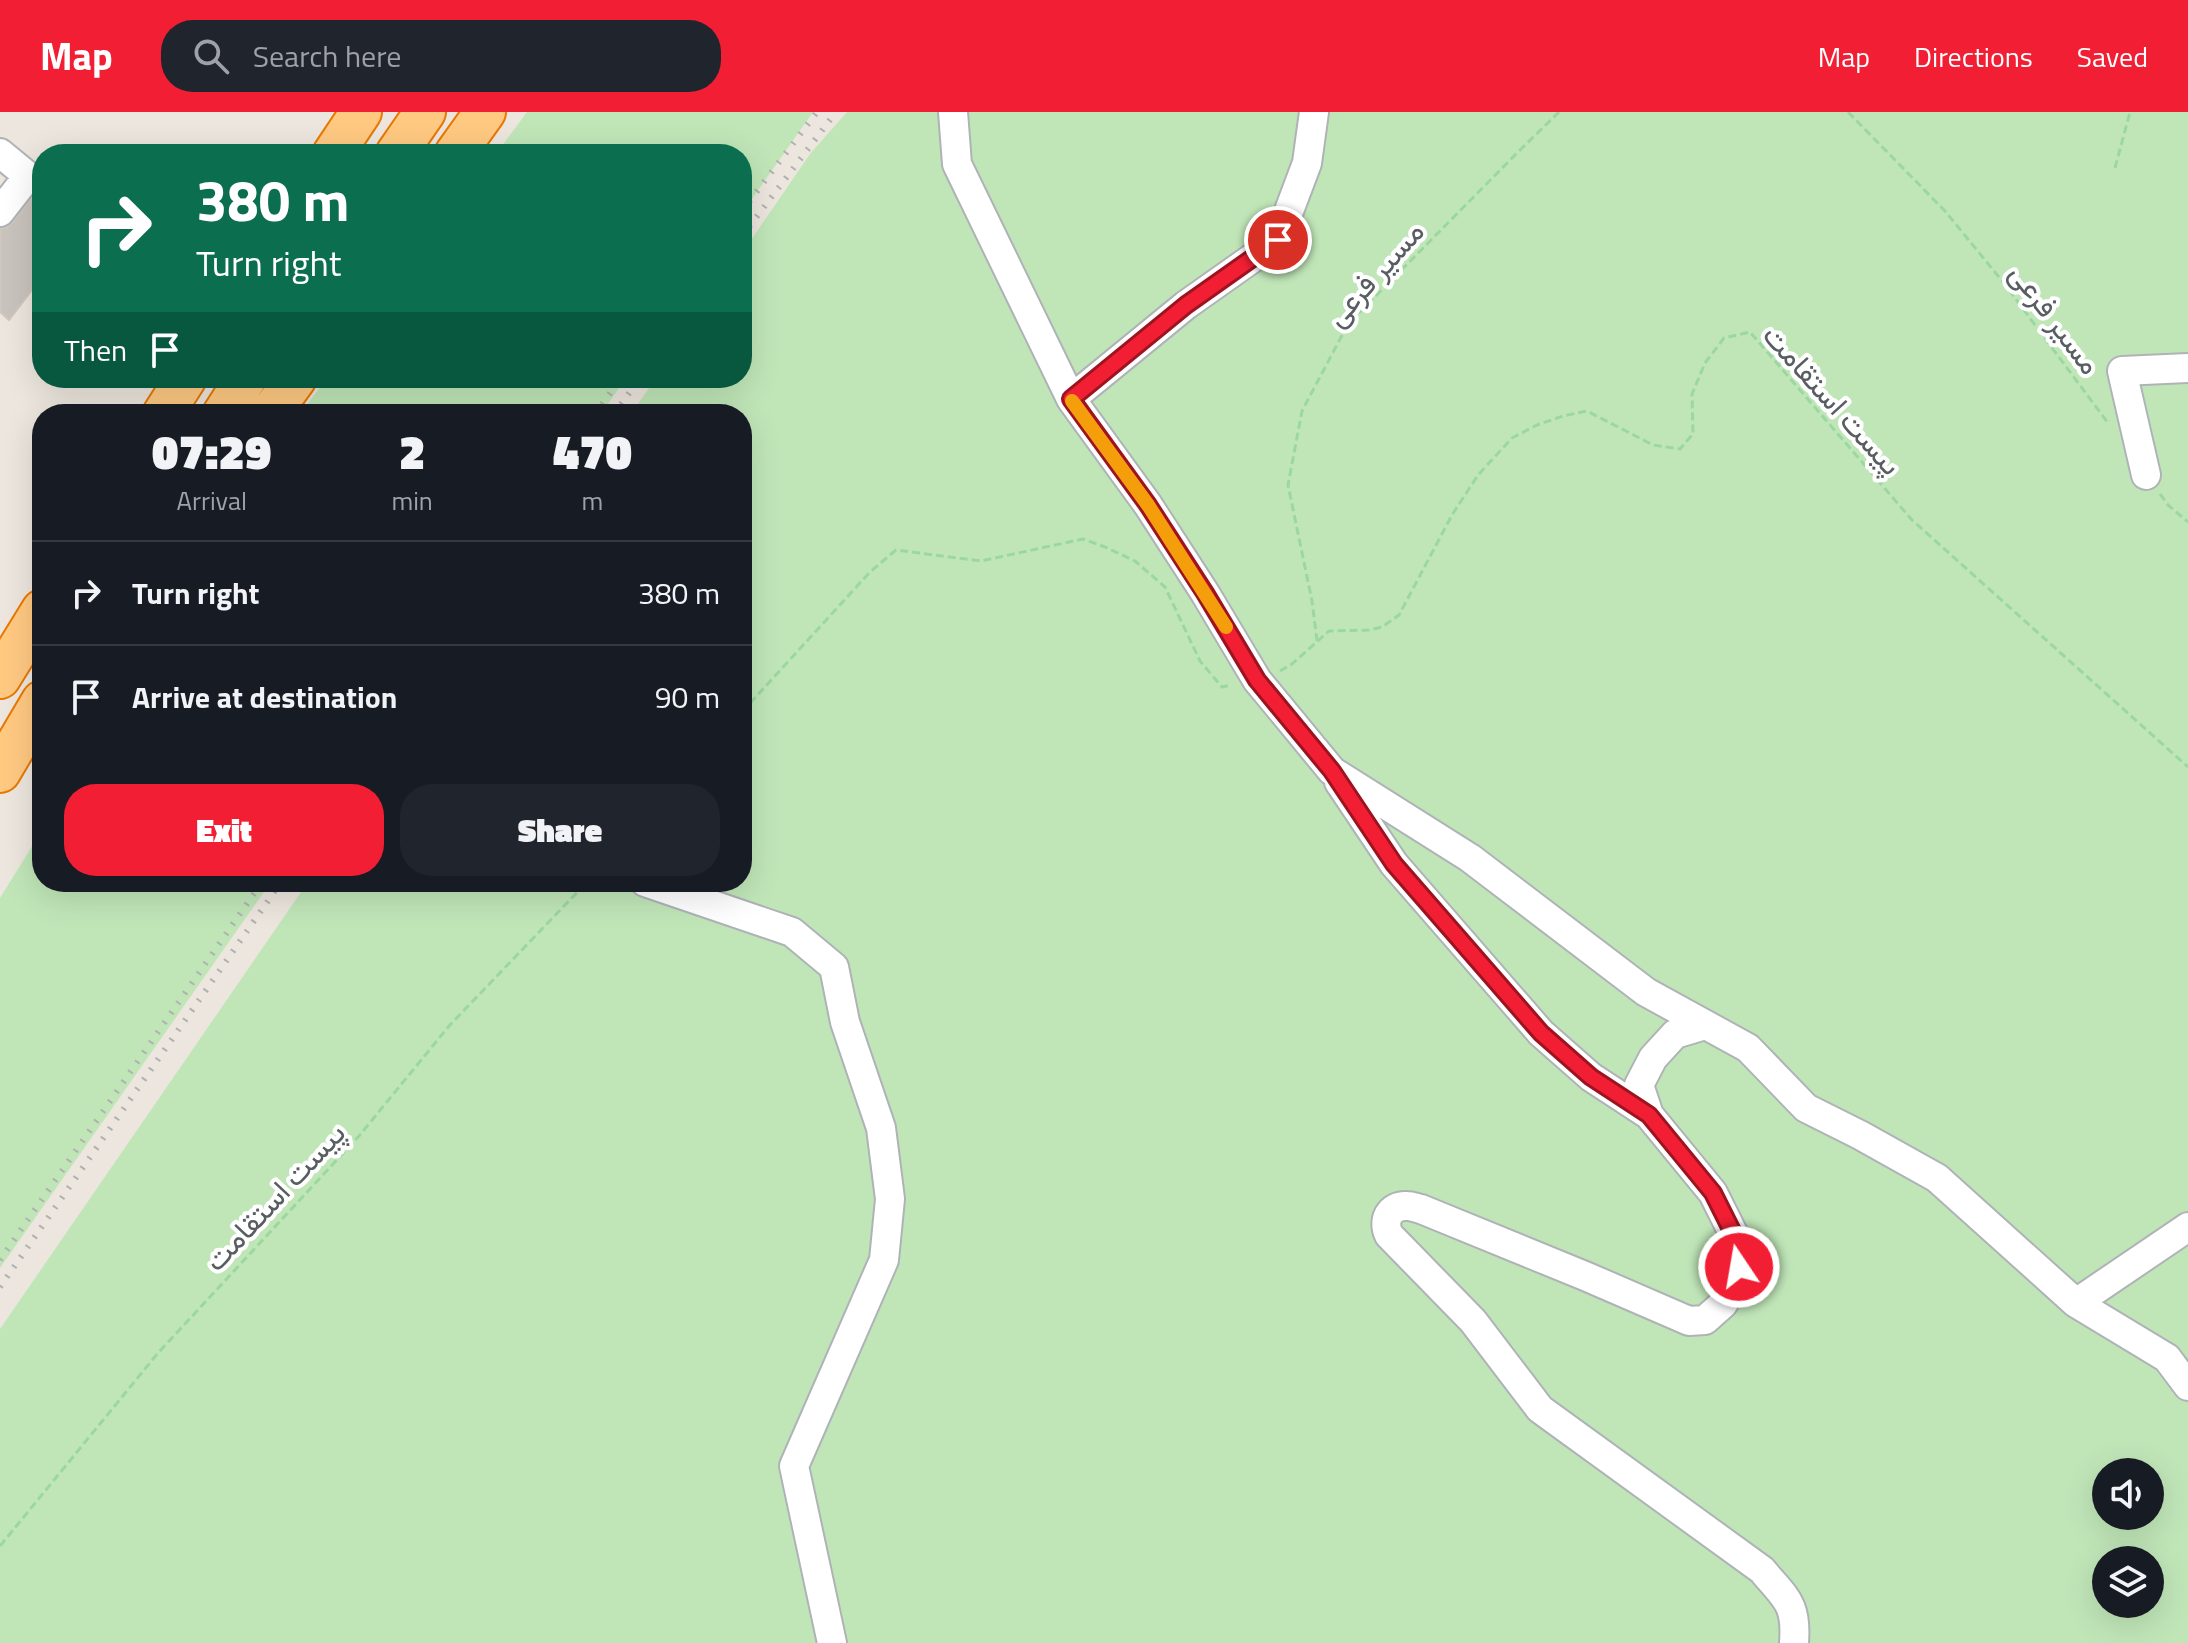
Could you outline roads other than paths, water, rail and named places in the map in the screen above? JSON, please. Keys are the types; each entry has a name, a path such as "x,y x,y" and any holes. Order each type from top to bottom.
{"highway":[{"path":"340,144 361,112"},
{"path":"403,144 425,112"},
{"path":"462,144 485,112"},
{"path":"0,678 32,626"},
{"path":"0,772 32,718"}],"street":[{"path":"953,112 957,164 1071,399 1148,505 1257,680 1332,771 1394,864 1541,1033 1591,1077 1649,1115 1713,1193 1737,1241 1739,1267 1735,1284 1723,1304 1705,1320 1689,1321 1421,1209 1405,1205 1393,1209 1386,1216 1385,1228 1473,1321 1540,1409 1762,1570 1791,1604 1796,1623 1794,1643"},
{"path":"1071,399 1186,305 1278,240 1307,163 1314,112"},
{"path":"0,153 28,176 0,212"},
{"path":"2146,475 2122,371 2188,368"},
{"path":"1332,771 1470,858 1646,992 1748,1048 1806,1108 1937,1178 2076,1303 2167,1358 2188,1386"},
{"path":"674,892 792,932 834,967 845,1022 881,1128 890,1199 884,1260 794,1466 832,1643"},
{"path":"1649,1115 1639,1085 1653,1058 1675,1034 1705,1025"},
{"path":"2076,1303 2188,1227"}],"railway":[{"path":"752,198 817,112"},
{"path":"752,223 836,112"},
{"path":"602,404 614,388"},
{"path":"621,404 633,388"},
{"path":"0,1260 255,892"},
{"path":"0,1287 274,892"}]}
